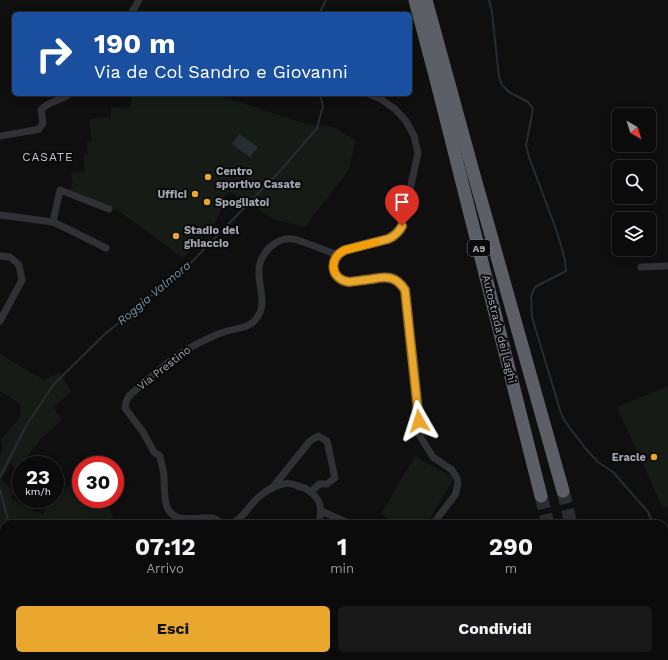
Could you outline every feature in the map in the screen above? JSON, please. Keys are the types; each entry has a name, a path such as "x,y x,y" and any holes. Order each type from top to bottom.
{"highway":[{"name":"Autostrada dei Laghi","path":"414,0 436,79 541,496"},
{"name":"Autostrada dei Laghi","path":"426,0 467,152 563,491"}],"street":[{"path":"132,12 139,0"},
{"path":"0,136 39,129 43,123 41,110 44,106 66,96"},
{"path":"374,96 381,99 395,109 406,121 414,136 418,153 402,226 399,232 388,239 340,252 334,260 334,270 339,279 349,282 390,277 401,284 405,290 420,436 433,457 452,470 457,478 458,484 455,494 436,520"},
{"path":"53,222 60,190 109,209"},
{"path":"0,215 53,222 106,248"},
{"name":"Via Prestino","path":"185,520 172,514 168,509 166,504 160,456 154,452 143,432 125,408 129,396 188,348 208,338 228,331 238,330 254,322 260,314 262,305 258,272 260,262 265,252 273,244 282,240 293,238 338,256"},
{"path":"0,256 10,257 19,265 22,280 0,321"},
{"path":"641,267 668,266"},
{"path":"272,488 310,440 318,436 327,441 335,478 327,484 319,484 311,492"},
{"path":"237,520 246,513 252,503 261,495 272,488 284,484 294,484 303,487 317,498 320,503 321,511 319,520"},
{"path":"321,511 342,520"},
{"name":"Via Prestino","path":"196,520 203,518 213,518 216,520"}],"shaded area":[{"name":"Centro sportivo Casate","path":"132,96 220,96 310,125 334,127 356,141 348,171 305,227 276,220 230,192 224,196 225,203 213,226 183,258 123,214 109,206 70,191 73,182 71,173 85,171 83,155 88,154 87,142 92,142 89,119 111,117 111,108 131,107"},
{"path":"239,134 258,147 250,157 232,144"},
{"path":"0,354 43,380 60,372 71,392 53,407 62,420 41,439 28,456 12,456 12,465 11,464 1,480 12,490 12,508 29,508 43,515 46,508 64,508 64,489 72,485 72,508 108,508 114,520 0,520 0,454 3,448 1,440 16,423 19,417 21,407 17,402 0,391"},
{"name":"Eracle","path":"668,386 668,506 663,508 617,407"},
{"path":"415,456 454,478 429,520 391,520 381,514"}],"waterway":[{"name":"Roggia Valmora","path":"320,12 326,0"},
{"path":"489,0 492,12 499,77 502,85 509,92 528,102 533,109 526,145 529,157 557,232 565,260 566,271 535,287 531,296 532,317 560,410 564,420 585,448 598,462 613,472 648,512 651,520"},
{"name":"Roggia Valmora","path":"0,477 26,426 54,384 106,333 145,300 182,272 280,171 317,128 323,106 320,96"},
{"name":"Roggia Valmora","path":"0,490 8,520"}],"tunnel":[{"path":"563,491 570,520"},
{"path":"541,496 547,520"}],"slow traffic":[{"path":"335,273 333,265 334,260 340,252 376,242"}],"place":[{"name":"Centro sportivo Casate","path":"208,177"},
{"name":"Uffici","path":"195,194"},
{"name":"Spogliatoi","path":"207,202"},
{"name":"Stadio del ghiaccio","path":"176,236"},
{"name":"Eracle","path":"654,457"}],"district":[{"name":"CASATE","path":"48,157"}],"route":[{"path":"402,226 399,232 388,239 340,252 334,260 333,265 336,275 339,279 344,281 349,282 390,277 401,284 405,290 419,421"}]}
